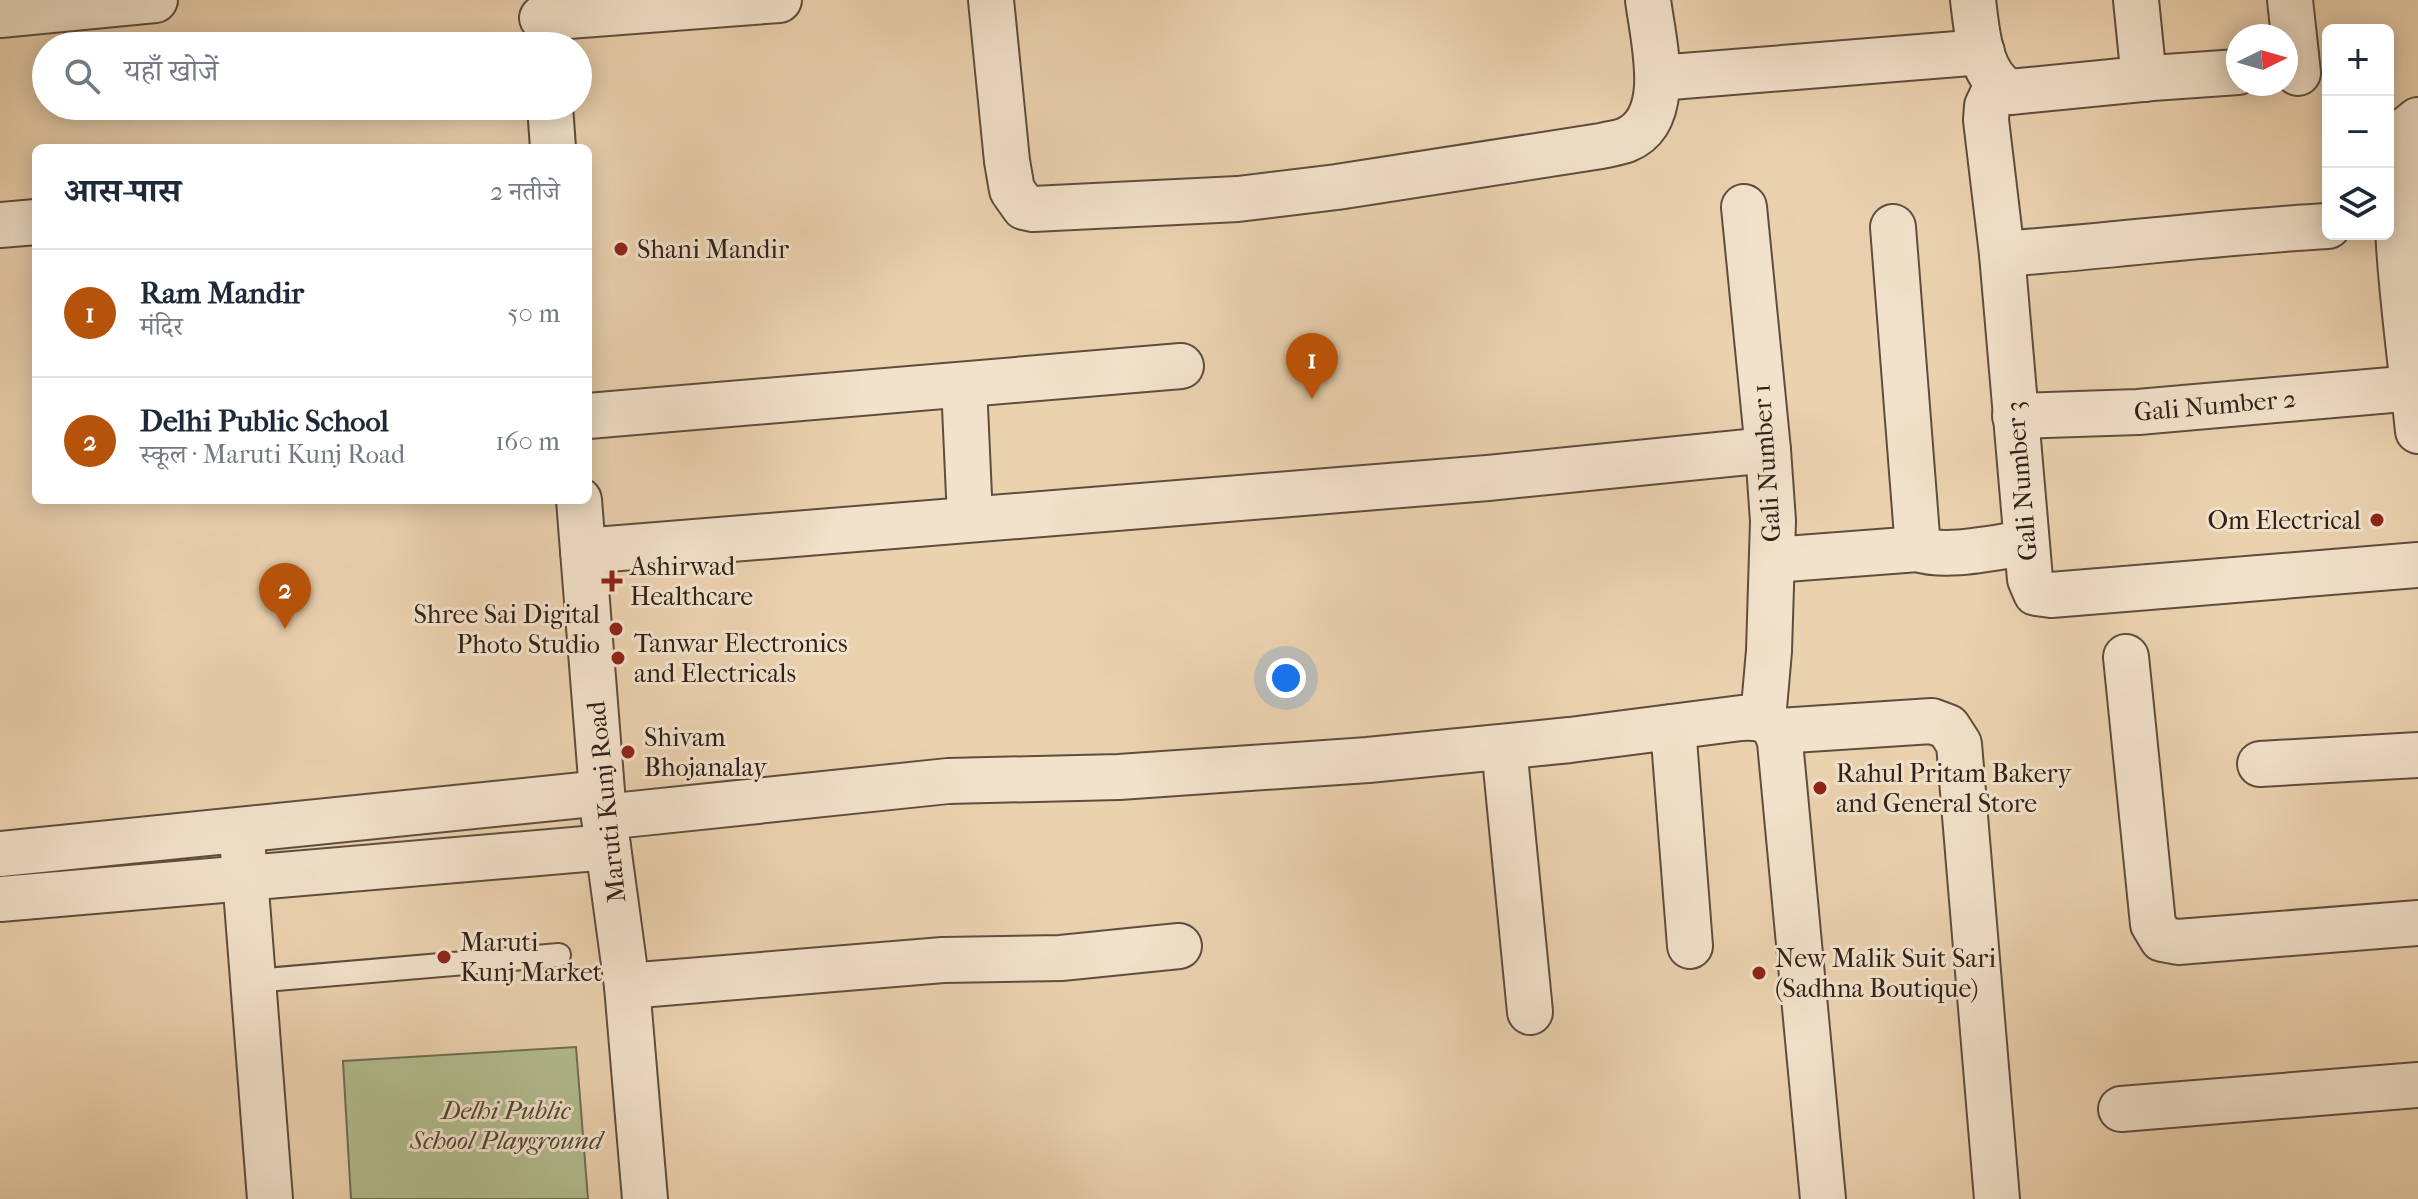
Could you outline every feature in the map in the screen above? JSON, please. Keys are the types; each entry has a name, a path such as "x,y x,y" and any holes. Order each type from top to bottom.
{"street":[{"path":"0,15 155,0"},
{"path":"542,21 779,0"},
{"path":"991,0 1012,190 1024,207 1033,209 1238,199 1352,185 1601,146 1628,139 1642,129 1657,97 1658,78 1648,0"},
{"path":"1973,0 1989,68 2010,92 2226,73"},
{"path":"2136,0 2144,79"},
{"path":"2290,0 2304,75"},
{"path":"1658,78 1989,68"},
{"name":"Gali Number 3","path":"1989,68 1986,120 2002,254 2026,543 2032,587 2036,593 2051,595 2418,565"},
{"path":"551,120 553,144"},
{"path":"2394,210 2401,127"},
{"name":"Gali Number 1","path":"1744,207 1768,450 1773,560 1770,725 1823,1199"},
{"path":"0,225 32,222"},
{"path":"2002,254 2322,226"},
{"path":"1893,227 1918,549"},
{"path":"2394,227 2413,326 2418,431"},
{"path":"592,416 1181,366"},
{"path":"964,385 970,518"},
{"name":"Gali Number 2","path":"2015,416 2138,412 2414,388"},
{"path":"583,551 1488,478 1768,450"},
{"name":"Maruti Kunj Road","path":"579,504 605,819 627,986 645,1199"},
{"path":"1773,560 1918,549 1930,554 1945,553 2026,543"},
{"path":"2126,657 2153,924 2162,939 2178,942 2418,923"},
{"path":"0,899 244,878 605,819 948,781 1119,777 1368,760 1741,718 1770,725 1932,721 1948,727 1959,744 1997,1199"},
{"path":"1673,727 1690,946"},
{"path":"1504,747 1530,1012"},
{"path":"2260,764 2418,755"},
{"path":"0,854 242,831 605,819"},
{"path":"242,831 270,1199"},
{"path":"627,986 943,960 1075,957 1179,946"},
{"path":"2121,1109 2418,1085"}],"lane":[{"path":"253,981 559,955"}],"green space":[{"name":"Delhi Public School Playground","path":"576,1047 588,1199 351,1199 343,1061"}],"place":[{"name":"Shani Mandir","path":"621,249"},
{"name":"Ram Mandir","path":"1312,399"},
{"name":"Om Electrical","path":"2377,520"},
{"name":"Ashirwad Healthcare","path":"612,581"},
{"name":"Delhi Public School","path":"285,629"},
{"name":"Shree Sai Digital Photo Studio","path":"616,629"},
{"name":"Tanwar Electronics and Electricals","path":"618,658"},
{"name":"Shivam Bhojanalay","path":"628,752"},
{"name":"Rahul Pritam Bakery and General Store","path":"1820,788"},
{"name":"Maruti Kunj Market","path":"444,957"},
{"name":"New Malik Suit Sari (Sadhna Boutique)","path":"1759,973"}]}
